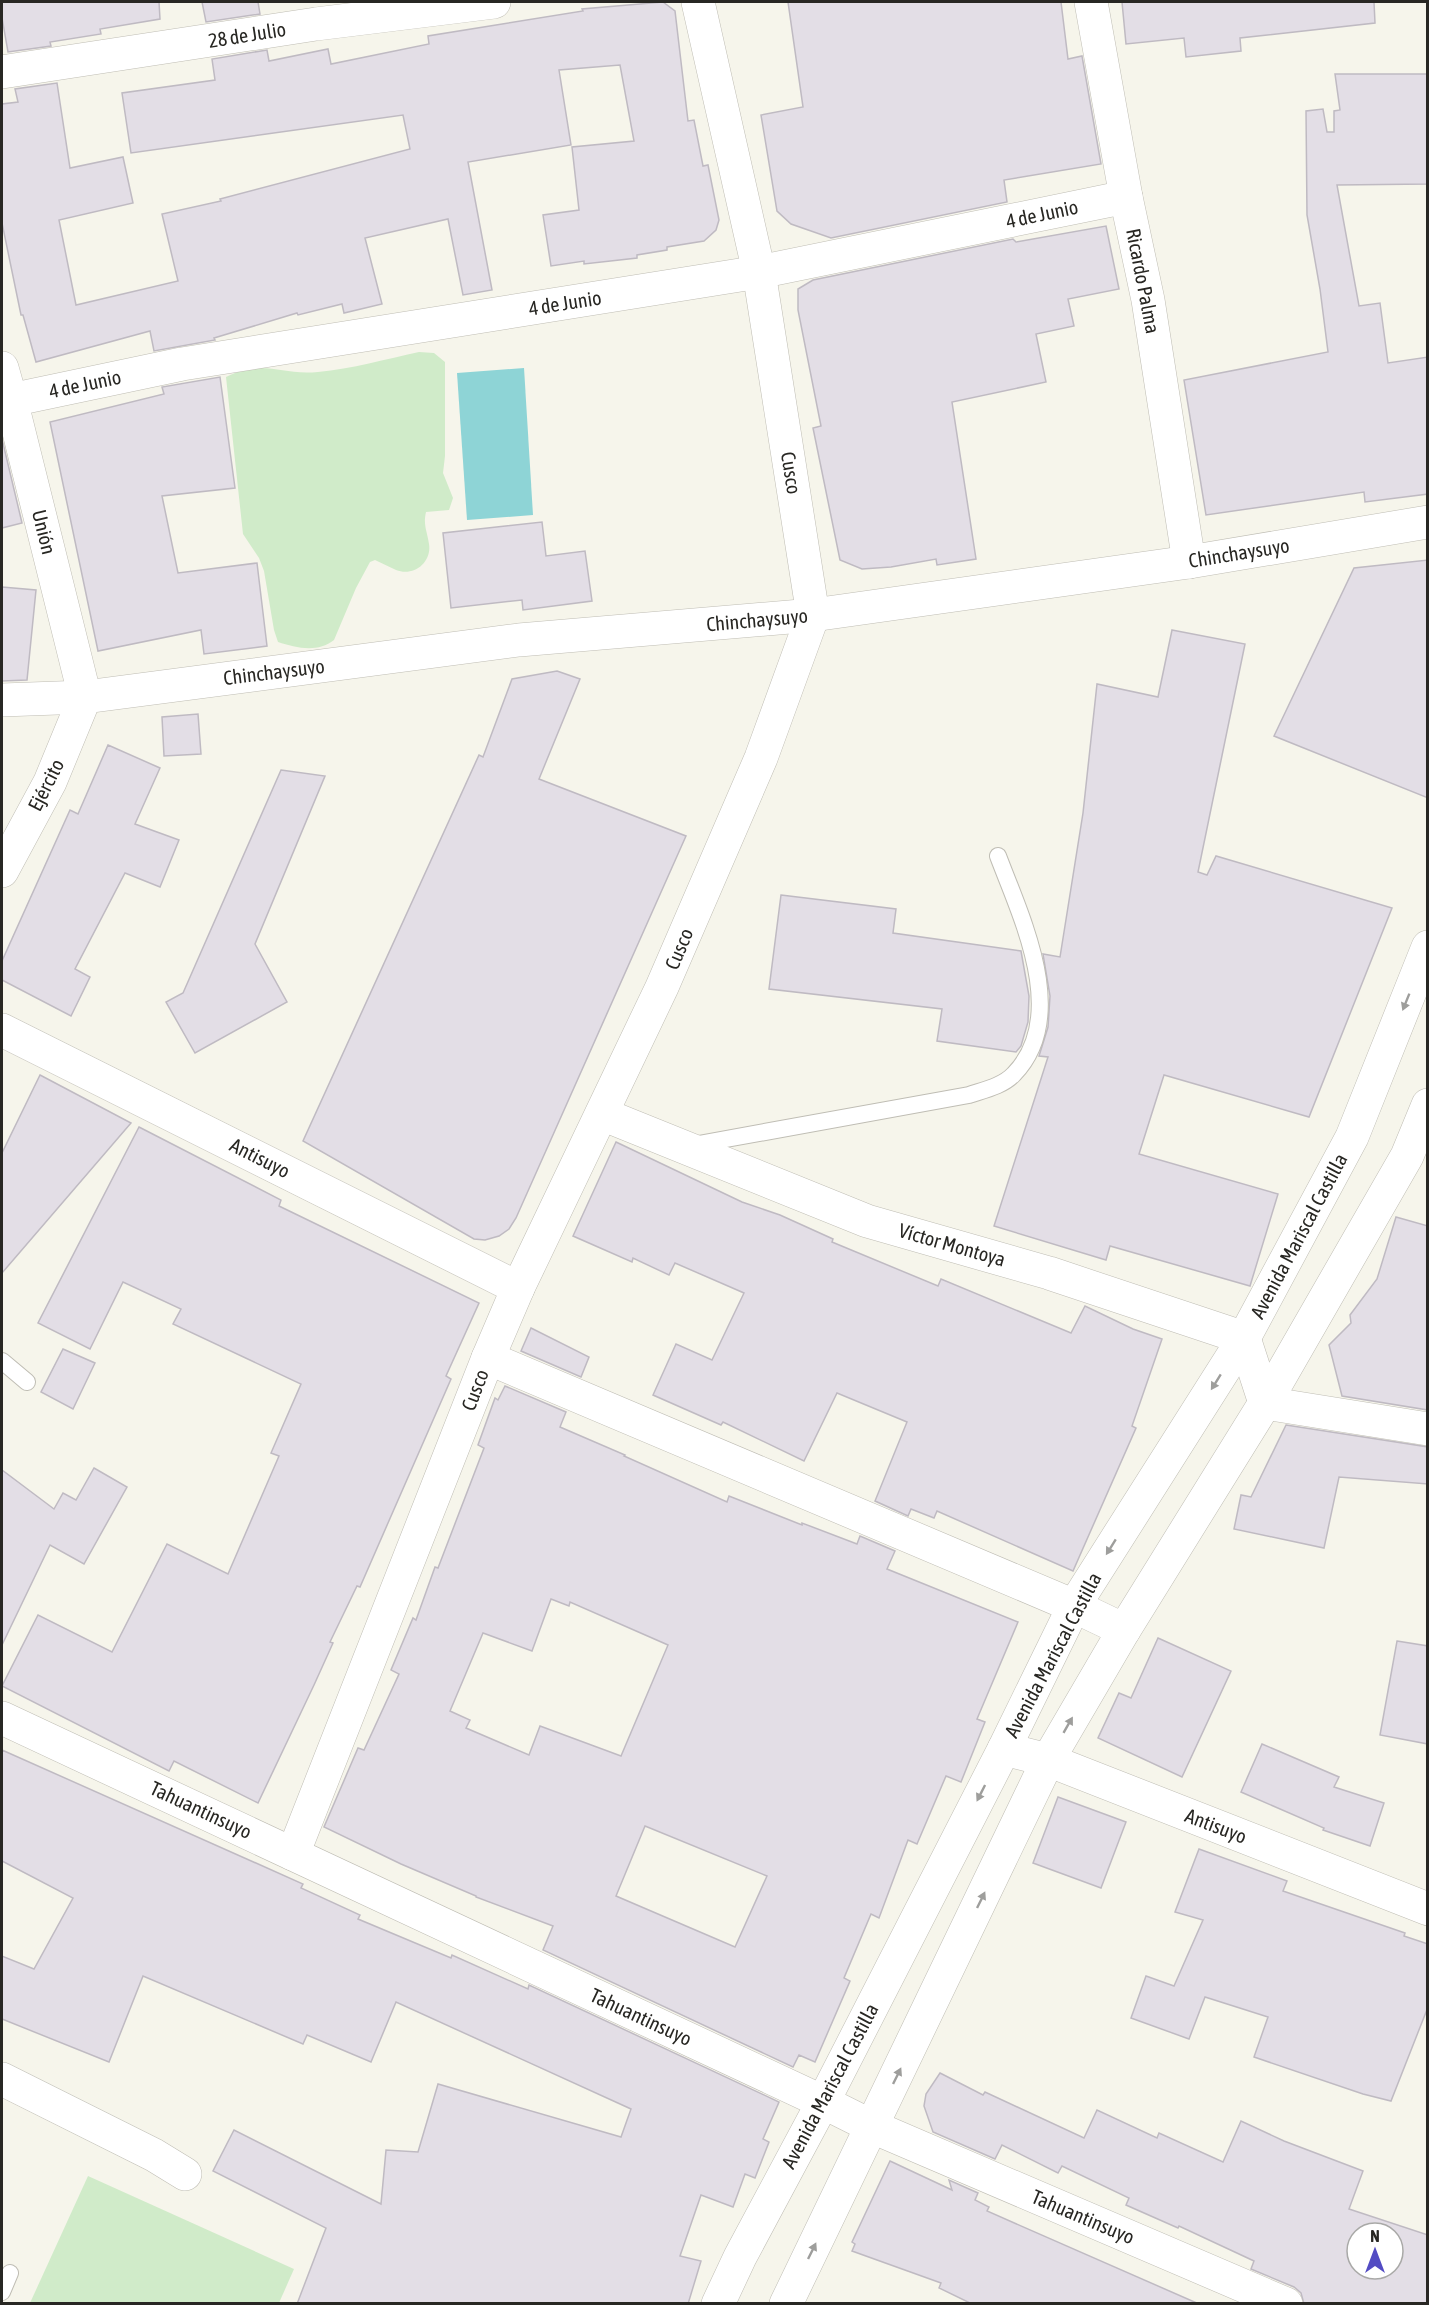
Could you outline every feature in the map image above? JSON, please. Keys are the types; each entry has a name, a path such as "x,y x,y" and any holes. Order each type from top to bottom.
{"street":[{"name":"28 de Julio","path":"2,72 316,24 494,2"},
{"name":"Cusco","path":"293,1854 488,1358 518,1288 662,987 761,758 813,615 759,272 698,2"},
{"name":"Ricardo Palma","path":"1091,2 1126,197 1148,300 1189,561"},
{"name":"4 de Junio","path":"7,399 182,364 759,272 1126,197"},
{"name":"Unión","path":"2,368 7,399 85,697"},
{"name":"Chinchaysuyo","path":"2,700 85,697 519,640 813,615 1189,561 1428,522"},
{"name":"Ejército","path":"2,871 50,782 85,697"},
{"name":"Avenida Mariscal Castilla","path":"718,2304 740,2257 823,2102 1004,1749 1074,1606 1244,1338 1352,1137 1428,947"},
{"name":"Antisuyo","path":"2,1030 518,1288"},
{"path":"786,2304 1048,1760 1124,1630 1265,1403 1407,1156 1428,1106"},
{"name":"Víctor Montoya","path":"602,1114 867,1221 1049,1273 1244,1338"},
{"path":"1244,1338 1265,1403"},
{"path":"488,1358 1074,1606 1124,1630"},
{"path":"1265,1403 1428,1429"},
{"name":"Tahuantinsuyo","path":"2,1718 195,1806 873,2127 1286,2304"},
{"name":"Antisuyo","path":"1004,1749 1048,1760 1428,1909"},
{"path":"2,2079 154,2155 185,2174"}],"lane":[{"path":"684,1147 969,1095 997,1085 1014,1075 1035,1040 1040,1009 1039,981 1031,945 998,856"},
{"path":"2,1361 27,1382"},
{"path":"2,2292 9,2273"}],"green space":[{"path":"419,352 434,353 445,362 443,473 453,498 449,510 426,512 428,557 415,570 403,572 375,560 370,562 356,588 334,640 328,644 307,648 278,642 264,571 259,558 243,534 226,377 240,371 262,368 305,373 331,371"},
{"path":"88,2176 294,2269 279,2303 30,2303"}],"water":[{"path":"524,368 533,515 467,520 457,373"}],"building":[{"path":"2,2 159,2 160,19 100,29 101,34 50,42 51,46 8,52 2,18"},
{"path":"202,2 258,2 260,14 206,22"},
{"path":"663,2 675,11 688,121 694,120 703,166 708,165 719,220 716,230 704,241 667,247 667,250 637,255 637,258 584,264 584,261 551,266 543,215 579,210 572,147 634,141 620,65 559,70 571,145 468,162 492,290 463,295 448,219 365,238 382,304 344,313 342,304 298,315 297,313 214,338 215,340 154,351 150,331 36,362 23,315 21,315 2,223 2,104 18,102 15,89 57,83 70,168 123,157 133,203 59,220 76,305 178,281 162,214 221,201 220,199 410,149 403,115 131,153 122,93 215,80 212,59 267,50 269,61 328,49 331,64 429,44 428,36 583,11 582,9"},
{"path":"788,2 1061,2 1068,59 1082,56 1101,164 1004,180 1007,202 831,238 791,224 777,211 761,115 803,107"},
{"path":"1122,2 1374,2 1375,23 1240,38 1241,51 1186,57 1184,38 1126,44"},
{"path":"1335,74 1428,74 1428,184 1337,185 1359,306 1380,303 1388,363 1428,357 1428,494 1365,502 1364,492 1206,515 1184,380 1328,352 1307,215 1306,111 1323,109 1327,132 1334,132 1334,111 1340,110"},
{"path":"1106,226 1119,289 1068,299 1074,326 1036,334 1046,382 952,402 976,559 937,565 936,559 891,567 862,569 840,560 813,428 821,426 798,310 798,289 813,280 1013,239 1016,242"},
{"path":"220,377 235,488 162,496 178,573 257,563 267,646 204,654 201,630 98,651 50,422 164,394 162,387"},
{"path":"2,439 22,523 2,528"},
{"path":"542,522 546,556 585,551 592,601 523,610 522,600 451,608 443,533"},
{"path":"1428,560 1428,798 1274,736 1354,568"},
{"path":"2,587 36,590 27,680 2,681"},
{"path":"1172,630 1245,644 1198,872 1207,875 1216,856 1392,908 1309,1117 1164,1075 1139,1154 1278,1194 1250,1286 1110,1246 1106,1260 994,1226 1048,1057 1039,1056 1048,1027 1050,996 1043,954 1060,957 1083,813 1097,684 1158,697"},
{"path":"557,671 580,679 539,779 686,836 516,1218 509,1229 499,1236 485,1240 474,1239 303,1141 479,755 483,757 512,679"},
{"path":"198,714 201,754 164,756 162,717"},
{"path":"108,745 160,768 135,824 179,840 160,887 125,873 75,969 90,977 71,1016 2,980 2,961 70,810 78,814"},
{"path":"281,770 325,776 255,944 287,1002 195,1053 166,1002 183,993"},
{"path":"781,895 896,909 893,933 1021,951 1029,996 1028,1022 1021,1046 1016,1052 937,1041 942,1009 769,989"},
{"path":"40,1075 131,1123 2,1273 2,1153"},
{"path":"139,1127 281,1200 279,1206 479,1303 446,1376 451,1379 360,1587 357,1586 330,1642 333,1643 258,1803 174,1761 169,1771 2,1686 38,1615 112,1652 167,1544 228,1574 279,1456 271,1453 301,1384 173,1324 181,1309 123,1282 90,1349 38,1323"},
{"path":"616,1142 742,1202 780,1215 833,1239 832,1242 938,1286 941,1279 1071,1333 1085,1306 1133,1329 1162,1339 1132,1426 1136,1428 1073,1571 937,1511 934,1518 911,1509 908,1516 875,1501 907,1422 837,1393 804,1461 723,1422 721,1425 653,1395 676,1344 712,1360 744,1293 675,1263 669,1275 633,1258 632,1262 573,1236"},
{"path":"1396,1217 1428,1226 1428,1410 1342,1396 1329,1345 1351,1323 1350,1315 1377,1279"},
{"path":"531,1328 589,1357 581,1377 521,1351"},
{"path":"63,1349 95,1363 73,1409 41,1392"},
{"path":"505,1386 566,1412 560,1427 727,1502 729,1496 857,1544 860,1536 895,1551 887,1569 1018,1622 977,1719 985,1722 961,1782 946,1776 917,1844 908,1840 879,1918 871,1914 844,1978 850,1981 815,2062 799,2055 793,2067 543,1950 553,1926 476,1897 324,1827 358,1748 364,1750 399,1674 391,1670 413,1618 416,1620 435,1567 438,1568 484,1448 478,1445 495,1398 498,1400","holes":["551,1599 569,1606 570,1602 668,1645 621,1756 540,1726 529,1755 466,1728 470,1720 450,1711 483,1633 532,1651","645,1826 767,1876 735,1947 616,1896"]},
{"path":"1286,1425 1428,1447 1428,1484 1339,1477 1324,1548 1234,1529 1241,1495 1251,1497"},
{"path":"94,1468 127,1487 84,1564 50,1545 2,1645 2,1470 54,1509 63,1493 76,1500"},
{"path":"1158,1638 1231,1671 1182,1777 1098,1738 1119,1693 1131,1698"},
{"path":"1397,1641 1428,1646 1428,1744 1380,1735"},
{"path":"1262,1744 1339,1777 1334,1787 1384,1803 1370,1846 1323,1830 1324,1828 1241,1792"},
{"path":"2,1750 303,1884 301,1888 360,1915 358,1919 451,1958 452,1955 528,1989 529,1985 779,2102 763,2139 769,2142 755,2178 745,2174 733,2207 701,2195 680,2256 701,2261 688,2304 297,2304 326,2228 213,2171 234,2130 381,2204 386,2150 418,2152 438,2084 621,2137 631,2109 396,2002 371,2062 307,2035 303,2044 143,1976 109,2062 2,2019 2,1956 34,1969 73,1898 2,1861"},
{"path":"1058,1797 1126,1822 1101,1888 1033,1863"},
{"path":"1199,1849 1287,1881 1283,1891 1405,1933 1404,1936 1428,1944 1428,2007 1391,2101 1363,2094 1254,2057 1268,2017 1205,1997 1189,2039 1131,2018 1146,1976 1174,1986 1203,1920 1175,1912"},
{"path":"940,2073 983,2095 985,2092 1084,2138 1097,2110 1157,2138 1159,2133 1223,2162 1241,2121 1284,2141 1363,2171 1349,2209 1385,2221 1345,2221 1345,2281 1405,2281 1405,2227 1428,2235 1428,2304 1304,2304 1301,2293 1294,2287 1251,2269 1254,2261 1179,2226 1178,2228 1126,2205 1129,2198 1062,2166 1058,2173 1002,2145 995,2159 933,2132 924,2106 926,2094"},
{"path":"890,2161 952,2190 949,2180 978,2193 975,2200 989,2207 987,2211 1199,2304 972,2304 939,2288 941,2283 852,2251 855,2244 852,2242"}]}
